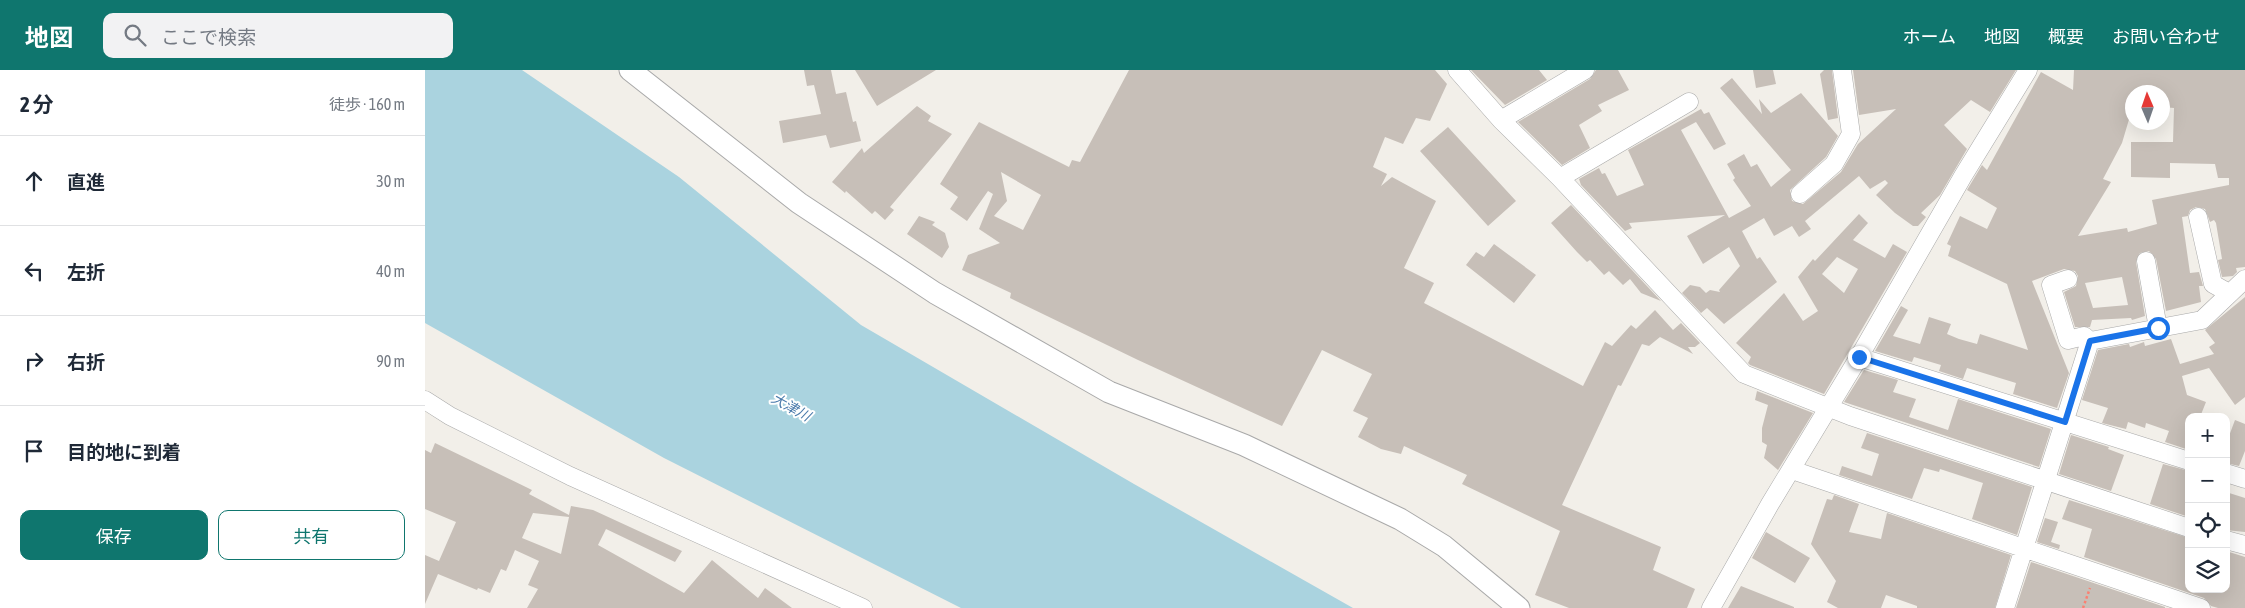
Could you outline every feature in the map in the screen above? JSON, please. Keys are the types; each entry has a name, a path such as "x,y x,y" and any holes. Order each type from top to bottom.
{"street":[{"path":"630,70 799,203 935,293 1109,392 1244,445 1400,519 1444,546 1519,608"},
{"path":"1457,70 1501,120 1559,178 1744,374 1829,408 2185,527"},
{"path":"1501,120 1585,70"},
{"path":"1800,194 1834,164 1851,134 1842,70"},
{"path":"1711,608 1770,504 1829,408 1963,176 2027,70"},
{"path":"1559,178 1689,102"},
{"path":"2198,217 2213,284 2229,292"},
{"path":"2146,261 2158,328"},
{"path":"2068,279 2051,285 2067,340 2084,336 2090,341"},
{"path":"2090,341 2202,320 2229,292 2245,279"},
{"path":"2005,608 2090,341"},
{"path":"1859,357 2185,460"},
{"path":"425,400 449,416 570,476 863,608"},
{"path":"1792,470 2201,608"},
{"path":"2230,474 2245,479"},
{"path":"2230,541 2245,546"}],"path":[{"path":"2083,608 2094,573"}],"water":[{"name":"大津川","path":"425,70 522,70 679,177 861,325 1134,484 1353,608 961,608 664,458 425,323"}],"building":[{"path":"804,70 831,70 836,94 846,92 853,122 856,121 861,141 830,148 826,135 783,143 779,121 821,114 814,85 807,86"},
{"path":"855,70 936,70 877,106"},
{"path":"1129,70 1435,70 1447,84 1430,121 1416,118 1403,144 1385,137 1373,167 1387,174 1381,186 1392,177 1436,201 1404,268 1434,283 1424,303 1583,386 1605,342 1612,346 1631,325 1636,329 1655,310 1673,330 1681,323 1700,343 1695,347 1688,347 1693,354 1660,337 1649,346 1642,344 1621,386 1618,385 1562,505 1661,547 1653,570 1695,589 1687,608 1569,608 1535,595 1560,531 1462,484 1467,475 1404,446 1401,454 1381,449 1358,437 1368,418 1353,411 1372,374 1322,350 1282,426 1138,360 1010,298 1011,293 962,270 968,255 1000,243 979,229 993,194 988,191 967,221 950,209 958,197 940,184 979,122 1069,167 1072,160 1080,162","holes":["1001,172 1041,195 1023,230 994,216 1007,201"]},
{"path":"1471,70 1539,70 1547,80 1505,105"},
{"path":"1596,70 1618,70 1629,90 1598,105 1602,111 1579,125 1590,148 1562,165 1518,122 1590,79"},
{"path":"1753,70 1773,70 1776,84 1756,88"},
{"path":"1824,70 1832,70 1838,118 1828,120 1820,74"},
{"path":"1853,70 2016,70 1990,112 1971,100 1944,125 1967,149 1940,195 1921,213 1926,217 1918,226 1913,226 1895,213 1876,195 1888,183 1885,180 1870,189 1859,176 1805,221 1811,229 1799,237 1792,226 1774,236 1764,218 1742,231 1757,259 1760,257 1777,282 1724,324 1707,308 1701,313 1682,293 1690,285 1700,287 1706,293 1710,290 1720,292 1719,290 1740,266 1729,247 1703,264 1687,236 1725,215 1629,223 1632,228 1625,231 1581,185 1579,179 1599,168 1602,174 1605,173 1617,196 1644,185 1628,150 1701,109 1704,114 1709,112 1726,144 1714,150 1696,122 1681,130 1729,218 1751,206 1733,180 1735,178 1727,164 1744,154 1751,167 1757,164 1771,187 1791,170 1720,88 1732,78 1762,114 1759,99 1771,113 1801,93 1838,136 1826,157 1790,190 1792,201 1803,204 1841,172 1858,144 1896,109 1859,115"},
{"path":"2074,70 2245,70 2245,267 2236,268 2237,272 2233,276 2222,277 2218,260 2222,259 2216,223 2214,220 2210,222 2205,209 2196,207 2190,210 2188,216 2182,217 2190,273 2199,272 2203,286 2199,286 2201,302 2166,311 2156,259 2149,251 2140,253 2136,262 2145,316 2132,320 2131,318 2092,320 2090,327 2075,327 2064,292 2076,286 2078,276 2075,271 2064,269 2032,281 2069,373 2057,408 2013,394 2016,383 1967,368 1963,379 1939,371 1941,365 1914,357 1912,362 1875,351 1901,306 1908,310 1893,336 1920,344 1929,317 1951,324 1947,334 1959,339 1977,344 1980,334 2028,350 2007,284 1948,256 1951,246 1947,244 1960,216 1987,229 1997,208 1967,190 1982,165 1987,170 2041,72 2073,90","holes":["2125,85 2170,85 2170,108 2174,108 2173,142 2131,142 2131,177 2170,178 2170,163 2215,164 2218,178 2229,178 2229,185 2152,200 2157,224 2128,232 2127,228 2078,236 2111,182 2103,179 2122,143 2126,130","2122,277 2128,305 2093,308 2085,283"]},
{"path":"917,106 931,116 928,121 952,134 890,207 894,210 885,220 875,211 872,214 846,191 845,193 832,182 862,148 864,153"},
{"path":"1448,127 1516,201 1488,226 1420,151"},
{"path":"1571,205 1661,301 1641,293 1630,279 1623,285 1609,271 1604,275 1590,260 1587,262 1577,252 1551,223"},
{"path":"1859,214 1868,223 1853,240 1885,258 1893,244 1907,252 1824,394 1750,365 1748,363 1751,357 1736,343 1784,293 1803,321 1818,311 1798,277 1813,259 1815,261","holes":["1837,257 1858,269 1844,293 1822,274"]},
{"path":"919,216 935,222 932,225 945,233 949,247 942,258 907,234"},
{"path":"1494,244 1536,275 1514,303 1466,265 1476,252 1484,257"},
{"path":"2245,297 2245,397 2235,405 2209,368 2182,376 2187,395 2206,402 2202,413 2185,413 2185,449 2165,442 2169,431 2146,423 2145,428 2128,422 2126,429 2102,423 2108,408 2082,400 2098,350 2129,344 2130,347 2144,342 2145,346 2171,339 2180,364 2214,354 2209,347 2215,343 2205,330"},
{"path":"1864,370 1898,380 1893,392 1916,399 1909,417 1948,430 1958,399 2051,429 2039,467 1844,402"},
{"path":"1757,391 1813,413 1778,470 1764,458 1767,445 1762,442 1762,428 1768,405 1755,400"},
{"path":"2235,420 2245,424 2245,451 2239,466 2230,464 2230,433"},
{"path":"1867,433 2032,487 2017,535 1972,519 1983,483 1940,469 1939,472 1924,468 1912,499 1839,475 1842,466 1872,476 1879,454 1861,448"},
{"path":"2071,435 2109,447 2108,449 2124,455 2111,491 2059,474"},
{"path":"435,443 532,490 529,494 569,515 571,506 593,510 682,551 675,562 606,529 598,545 684,593 712,560 758,598 765,588 792,608 527,608 538,589 528,585 539,561 515,550 506,571 501,569 490,593 478,588 477,590 438,574 425,604 425,555 439,561 456,522 425,509 425,450 431,453","holes":["533,513 569,517 561,554 522,538"]},
{"path":"2163,464 2185,470 2185,516 2150,504"},
{"path":"2230,493 2245,498 2245,532 2230,530"},
{"path":"1834,495 1859,504 1849,532 1881,539 1887,513 2011,555 1995,608 1917,608 1917,606 1886,595 1881,608 1838,608 1827,602 1836,581 1811,544 1827,499 1832,500"},
{"path":"2069,500 2185,537 2185,592 2084,557 2092,529 2062,519"},
{"path":"2045,518 2058,522 2051,542 2060,545 2059,549 2037,542"},
{"path":"1766,532 1810,558 1795,583 1752,558"},
{"path":"2230,552 2245,557 2245,608 2218,608 2211,606 2204,598 2189,593 2230,593"},
{"path":"2031,562 2165,607 2165,608 2016,608"},
{"path":"1741,586 1794,607 1794,608 1728,608"}],"route":[{"path":"1859,357 2065,422 2090,341 2158,328"}]}
